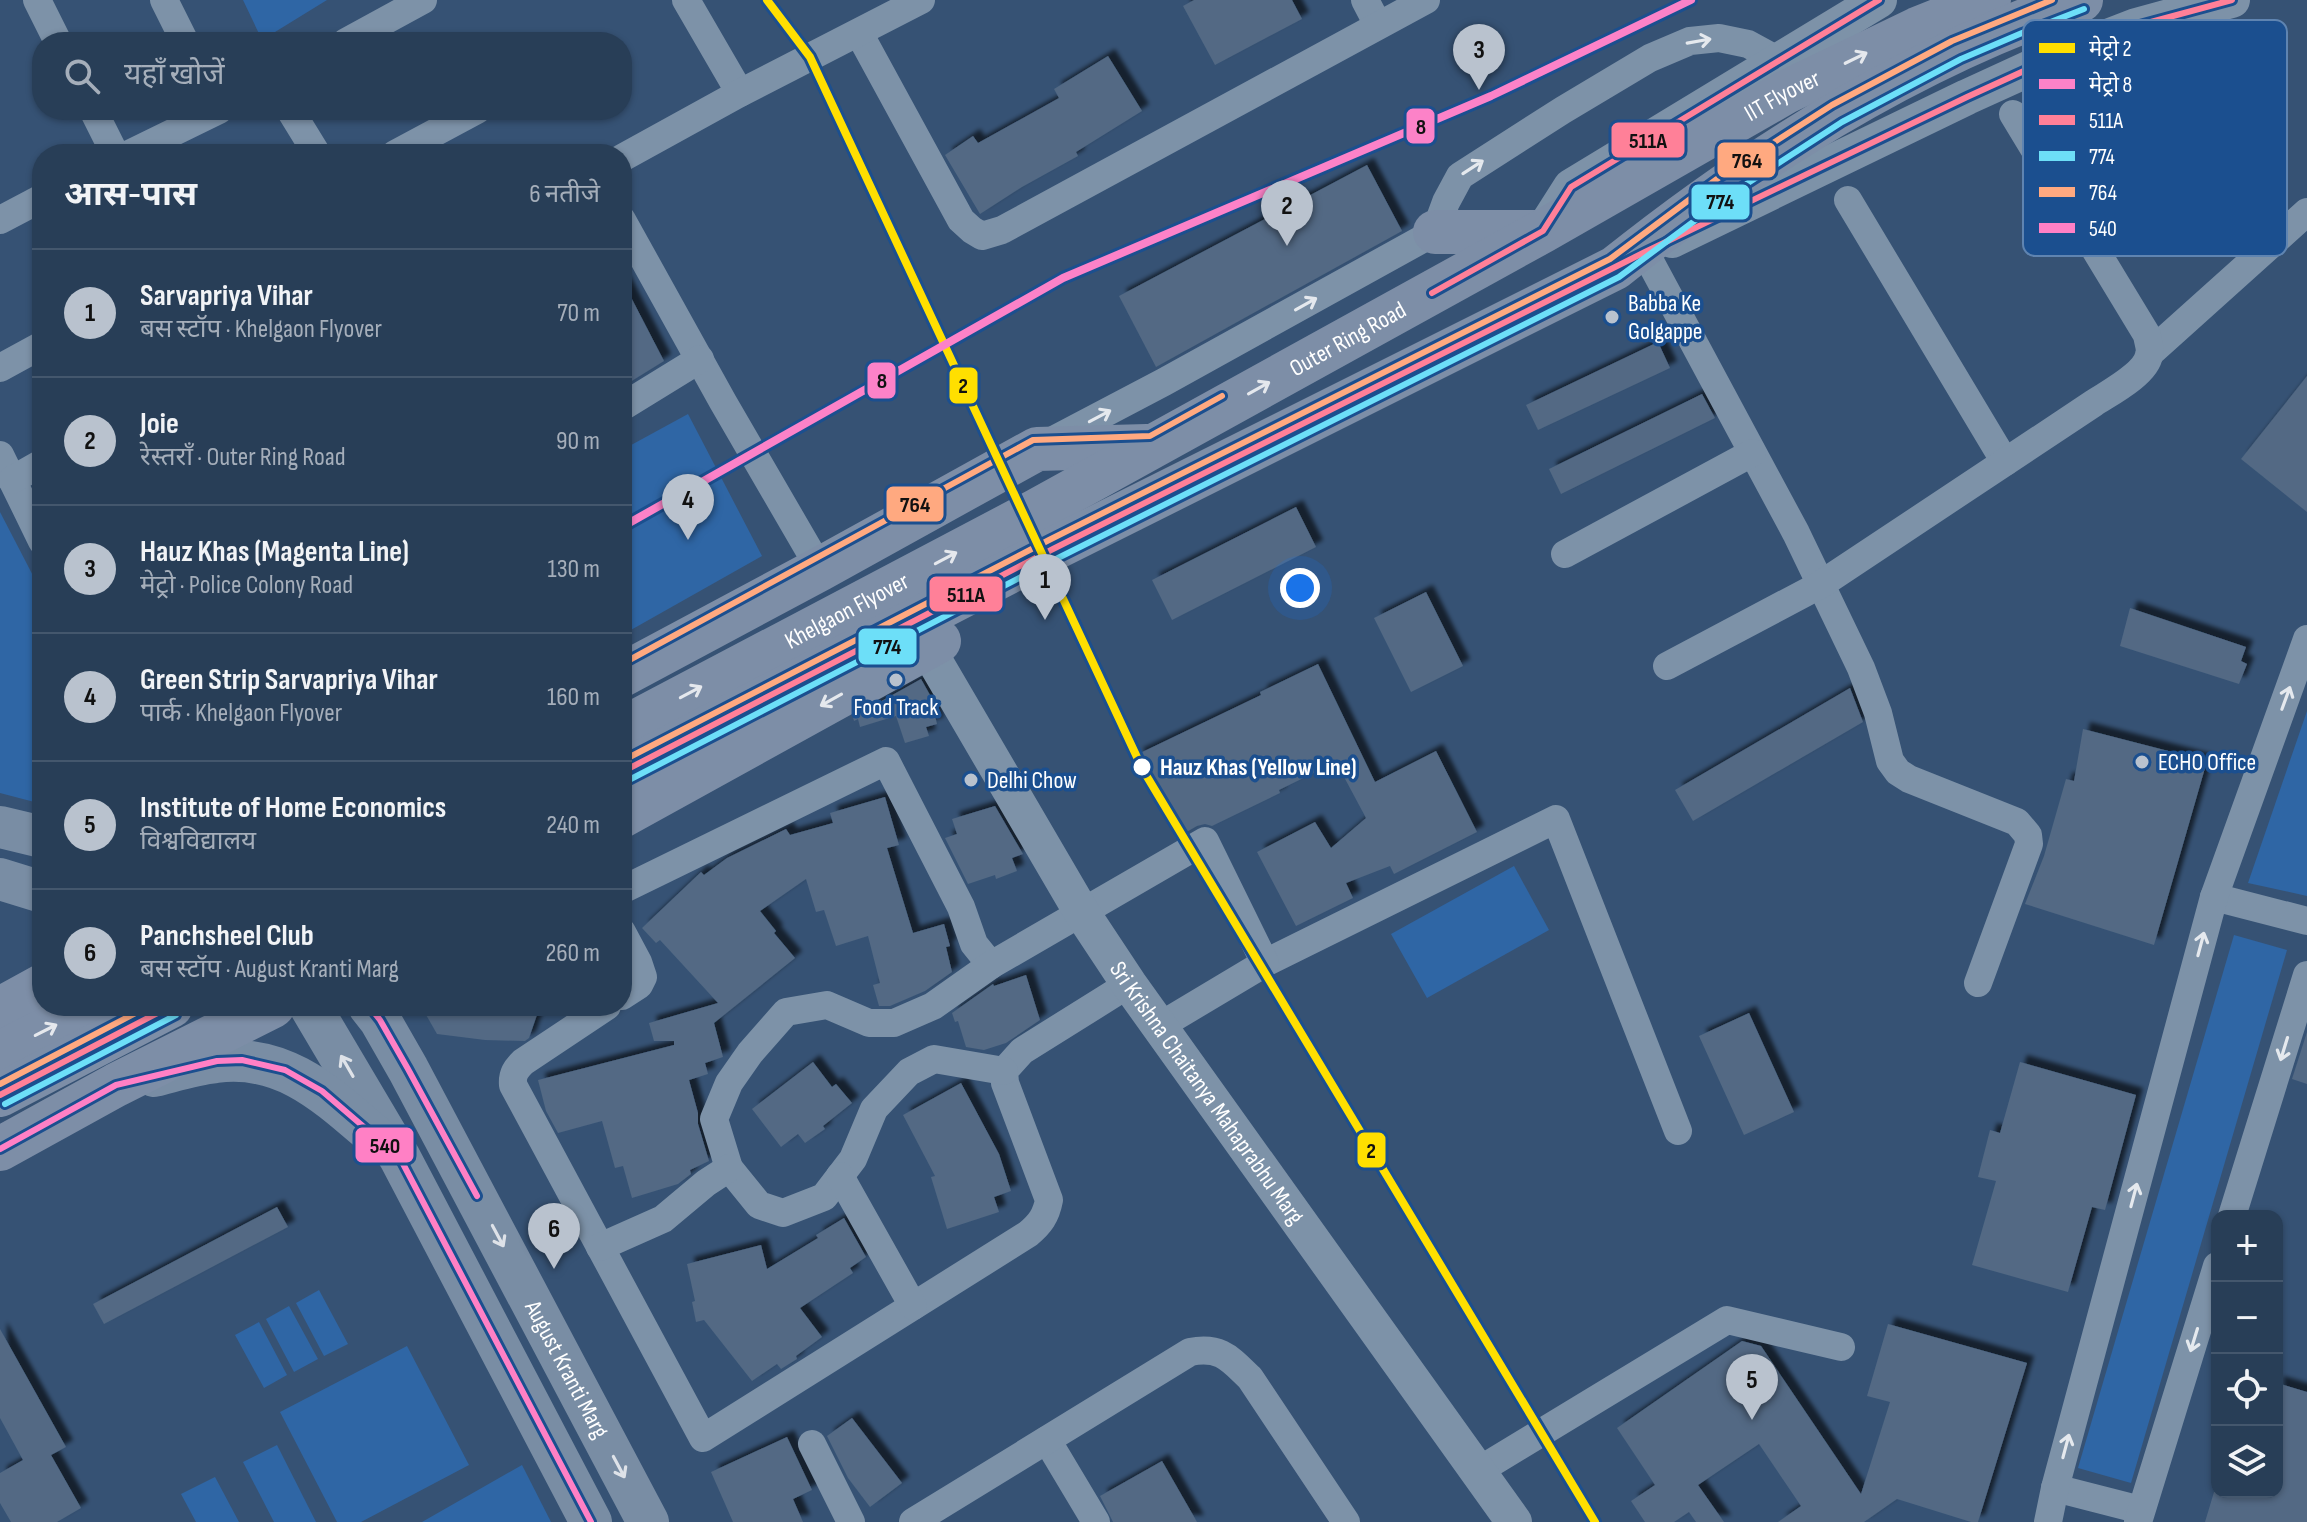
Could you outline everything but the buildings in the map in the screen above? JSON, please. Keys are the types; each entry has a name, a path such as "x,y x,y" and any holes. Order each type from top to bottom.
{"main road":[{"name":"IIT Flyover","path":"1630,260 1684,213 1832,115 1989,0"},
{"name":"IIT Flyover","path":"2031,20 2081,0"},
{"name":"IIT Flyover","path":"1543,231 1786,92 1936,41 1991,36 2023,23"},
{"path":"1435,232 1543,231"},
{"name":"Outer Ring Road","path":"1153,446 1543,231"},
{"path":"632,810 1139,530 1157,517 1177,488 1630,260"},
{"path":"632,670 1037,449 1153,446"},
{"name":"Khelgaon Flyover","path":"632,766 1044,531 1153,446"},
{"name":"Khelgaon Flyover","path":"632,724 1044,531 1177,488"},
{"path":"0,879 32,889"},
{"path":"0,1009 32,991"},
{"path":"0,1053 72,1016"},
{"path":"0,1095 152,1016"},
{"path":"0,1148 253,1016"},
{"path":"316,1016 400,1158 591,1522"},
{"name":"August Kranti Marg","path":"377,1016 408,1069 648,1522"},
{"path":"406,1016 408,1069"},
{"path":"0,1046 21,1068 28,1091 25,1115 14,1136 0,1148"},
{"path":"116,1085 217,1061 242,1060 285,1070 322,1091 400,1158"}],"street":[{"path":"37,0 53,32"},
{"path":"164,0 180,32"},
{"path":"364,32 423,0"},
{"path":"686,0 740,93"},
{"path":"632,152 921,0"},
{"path":"1365,0 1378,25"},
{"path":"859,33 961,220 982,236 1002,230 1426,0"},
{"path":"1543,231 1571,187 1879,0"},
{"path":"2158,20 2232,0"},
{"path":"1037,449 1435,232 1460,176 1650,58 1690,41 1719,38 1748,44 1779,61"},
{"path":"1978,983 2029,844 2028,835 2017,822 1909,779 1898,772 1890,761 1878,713 1861,668 1796,533 1752,453 1630,260 2023,71"},
{"path":"2013,114 2023,130"},
{"path":"98,120 110,144"},
{"path":"149,144 199,120"},
{"path":"296,120 311,144"},
{"path":"414,144 458,120"},
{"path":"1848,200 2005,462"},
{"path":"0,220 32,203"},
{"path":"2287,230 2307,212"},
{"path":"632,238 820,569"},
{"path":"1667,666 1820,585 2139,372 2147,363 2150,353 2147,335 2099,256"},
{"path":"2150,353 2258,256"},
{"path":"0,368 32,350"},
{"path":"632,401 700,359"},
{"path":"1565,554 1752,453"},
{"path":"32,464 6,467 32,520"},
{"path":"2048,1522 2214,897 2307,639"},
{"name":"Sri Krishna Chaitanya Mahaprabhu Marg","path":"927,648 1082,913 1129,984 1514,1522"},
{"path":"632,885 886,761 961,907 974,944 991,965"},
{"path":"1158,1027 1265,963 1556,819 1678,1131"},
{"path":"1004,1071 934,1059 909,1072 874,1109 853,1159 824,1197 783,1213 759,1205 729,1168 714,1119 729,1083 750,1053 786,1012 827,1005 869,1023 894,1023 933,1006 991,965 1205,841 1265,963"},
{"path":"2214,897 2307,921"},
{"path":"632,951 643,977 632,990"},
{"path":"2234,1210 2307,975"},
{"path":"592,1016 523,1062 512,1077 513,1085 703,1438 1039,1225 1047,1213 1049,1200 1005,1083 1004,1071 1022,1051 1129,984"},
{"path":"600,1247 663,1219 729,1168"},
{"path":"840,1176 913,1306"},
{"path":"2055,1488 2140,1516 2212,1282"},
{"path":"1478,1471 1727,1320 1841,1347"},
{"path":"913,1522 1190,1352 1202,1350 1217,1351 1250,1378 1346,1522"},
{"path":"1047,1440 1096,1522"},
{"path":"812,1444 851,1522"}],"shaded area":[{"path":"243,0 327,0 275,32 258,32"},
{"path":"688,414 762,556 632,629 632,445"},
{"path":"0,512 32,574 32,801 0,793"},
{"path":"2307,711 2307,896 2248,883"},
{"path":"1514,866 1549,930 1427,998 1391,934"},
{"path":"2234,935 2287,950 2131,1483 2078,1468"},
{"path":"319,1290 348,1344 324,1356 296,1303"},
{"path":"289,1306 318,1359 294,1372 266,1319"},
{"path":"259,1322 287,1375 264,1388 235,1335"},
{"path":"407,1346 469,1465 361,1522 337,1522 280,1412"},
{"path":"277,1445 316,1522 274,1522 243,1462"},
{"path":"522,1465 551,1522 422,1522"},
{"path":"215,1477 239,1522 196,1522 181,1494"}],"metro line":[{"name":"2","path":"767,0 810,57 1143,770 1595,1522"},
{"name":"8","path":"632,521 1063,278 1491,96 1691,0"}],"transit line":[{"name":"511A","path":"1432,293 1543,231 1571,187 1879,0"},
{"name":"764","path":"632,756 1049,540 1610,259 1717,179 1832,105 1952,41 2052,0"},
{"name":"511A","path":"2158,20 2232,0"},
{"name":"774","path":"2056,20 2084,9"},
{"name":"774","path":"632,778 1058,558 1619,277 1728,196 1842,122 1961,59 2023,33"},
{"name":"511A","path":"632,767 1053,549 1645,252 2023,71"},
{"name":"764","path":"632,659 1033,440 1150,436 1222,396"},
{"name":"764","path":"0,1084 130,1016"},
{"name":"511A","path":"0,1095 152,1016"},
{"name":"774","path":"5,1104 174,1016"},
{"name":"540","path":"377,1016 477,1196"},
{"name":"540","path":"0,1149 116,1085 217,1061 242,1060 285,1070 322,1091 400,1158 591,1522"}],"place":[{"name":"Hauz Khas (Magenta Line)","path":"1479,90"},
{"name":"Joie","path":"1287,246"},
{"name":"Babba Ke Golgappe","path":"1612,317"},
{"name":"Green Strip Sarvapriya Vihar","path":"688,540"},
{"name":"Sarvapriya Vihar","path":"1045,620"},
{"name":"Food Track","path":"896,680"},
{"name":"ECHO Office","path":"2142,762"},
{"name":"Hauz Khas (Yellow Line)","path":"1142,767"},
{"name":"Delhi Chow","path":"971,780"},
{"name":"Panchsheel Club","path":"554,1269"},
{"name":"Institute of Home Economics","path":"1752,1420"}]}
